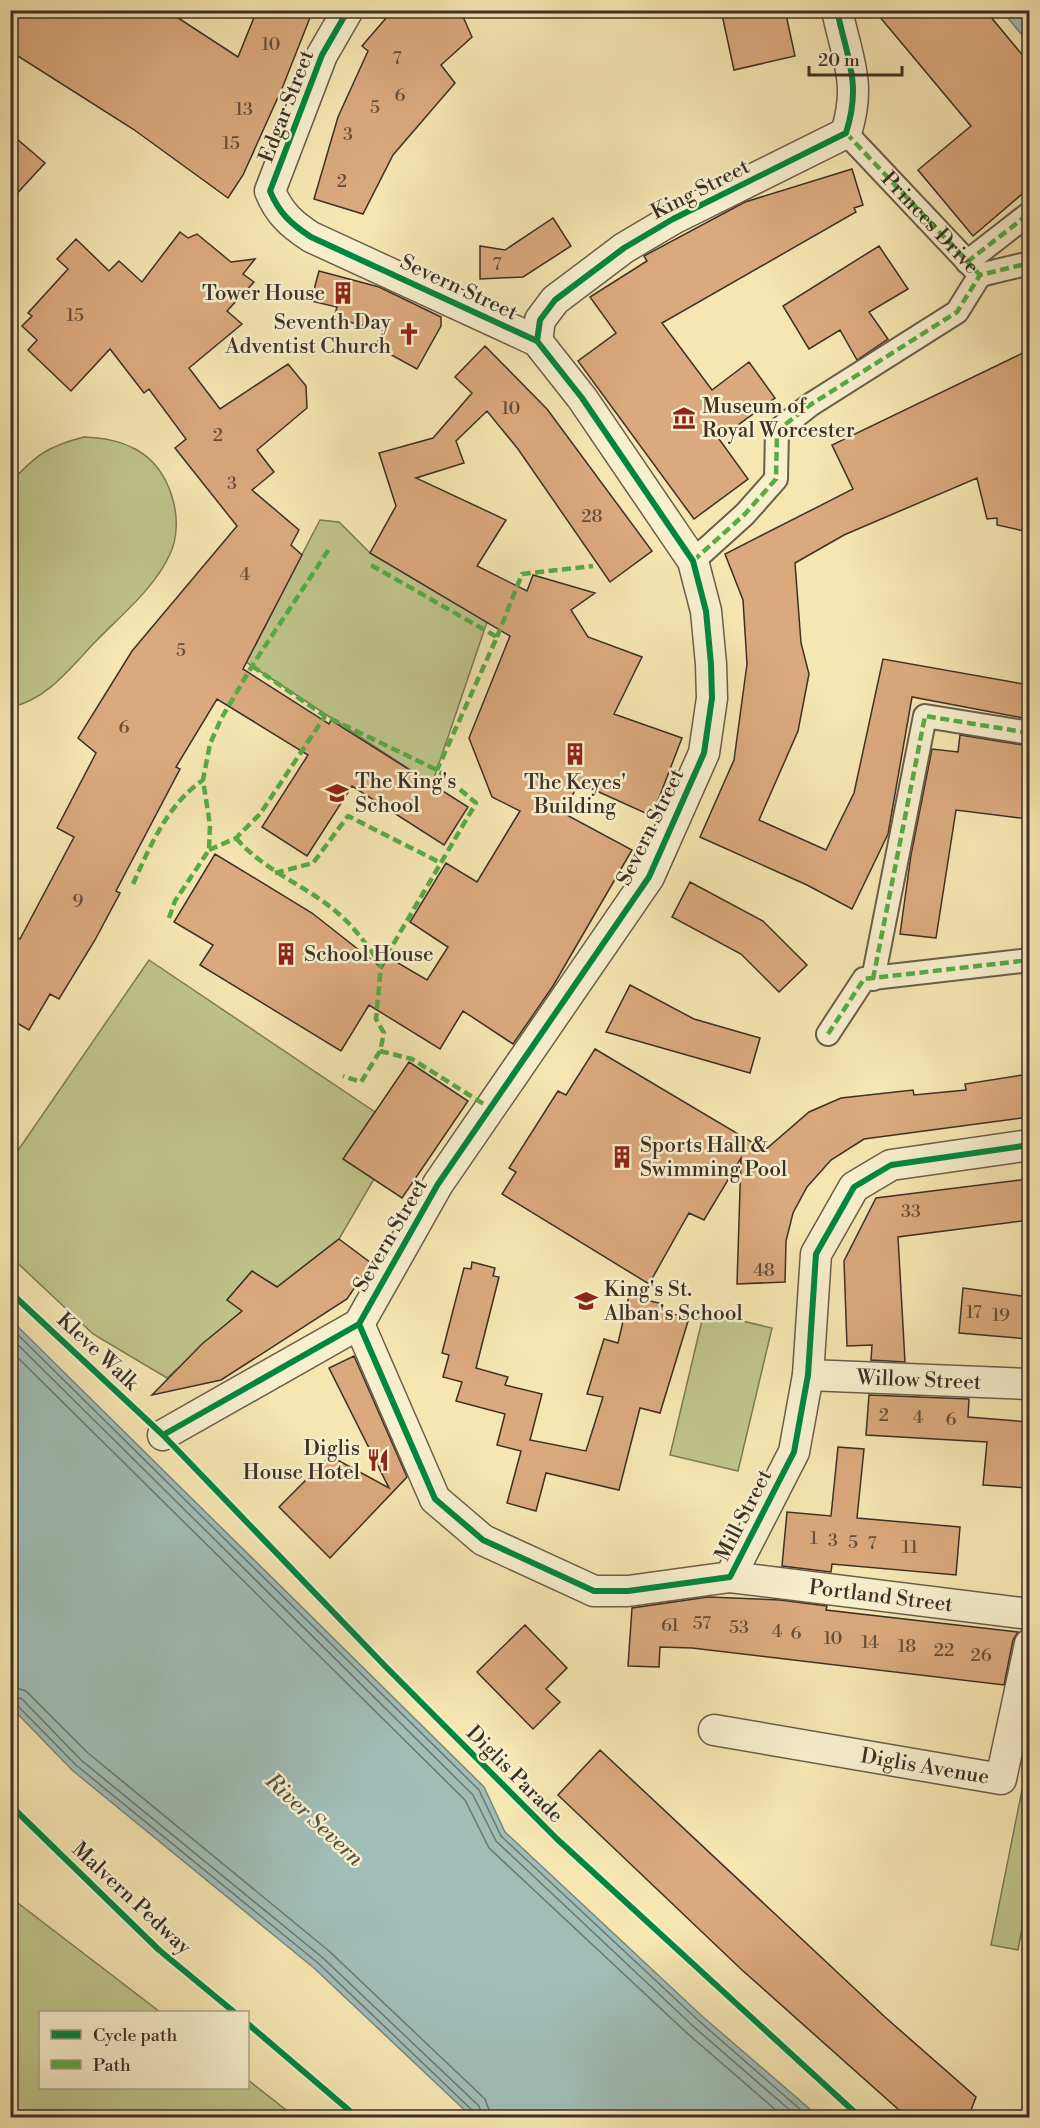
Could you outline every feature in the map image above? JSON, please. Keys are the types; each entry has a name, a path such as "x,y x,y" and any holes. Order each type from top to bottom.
{"street":[{"name":"Edgar Street","path":"311,237 290,224 277,207 270,191 322,55 348,10"},
{"path":"837,10 853,70 854,107 846,133"},
{"name":"Princes Drive","path":"846,133 973,269 1029,263"},
{"name":"King Street","path":"537,341 540,320 555,300 624,248 673,219 846,133"},
{"path":"693,561 745,514 776,479 777,431 810,405 957,312 973,269 1029,213"},
{"name":"Severn Street","path":"163,1435 359,1324 438,1184 649,877 704,753 712,698 706,611 693,561 582,398 537,341 311,237"},
{"path":"828,1034 869,979 925,716 1029,733"},
{"path":"869,979 1029,960"},
{"name":"Mill Street","path":"359,1324 435,1499 483,1540 594,1591 628,1591 730,1577 794,1452 808,1375 816,1254 854,1187 891,1165 1029,1145"},
{"name":"Willow Street","path":"808,1375 1029,1384"},
{"name":"Portland Street","path":"730,1577 1029,1614"},
{"name":"Diglis Avenue","path":"714,1730 1012,1782 1029,1644"}],"green space":[{"path":"84,437 124,444 149,458 166,482 172,496 176,526 175,541 164,566 147,590 68,671 36,697 11,707 11,482 43,453 61,444"},
{"path":"320,520 339,522 370,553 487,622 432,784 246,662"},
{"path":"149,960 375,1112 344,1158 374,1179 339,1239 277,1287 252,1271 227,1300 242,1311 167,1378 93,1334 11,1257 10,1162"},
{"path":"704,1312 772,1328 738,1471 670,1455"},
{"path":"1023,1785 1029,1786 1029,1890 1018,1950 991,1945"},
{"path":"10,1897 159,2011 39,2011 39,2089 249,2089 249,2081 295,2117 11,2117"}],"water":[{"path":"1002,11 1029,11 1029,45 1027,41"},
{"name":"River Severn","path":"10,1319 484,1787 505,1832 703,2017 819,2117 472,2117 314,1968 72,1770 11,1707"}],"building":[{"path":"10,10 166,10 238,57 257,10 313,10 283,86 243,175 228,198 133,129 10,51"},
{"path":"393,10 460,10 472,37 441,65 455,83 393,155 363,214 314,199 338,117 368,51 362,46"},
{"path":"721,10 785,10 795,56 734,70"},
{"path":"874,10 985,10 1029,63 1029,188 973,236 918,170 971,126"},
{"path":"10,133 45,163 10,201"},
{"path":"852,169 863,205 854,208 856,212 662,323 712,390 749,362 775,398 719,439 748,479 694,519 578,361 616,333 590,297 647,261 644,256 745,202"},
{"path":"553,218 571,246 523,277 480,279 480,246 505,250"},
{"path":"180,232 188,238 197,234 231,262 255,259 243,274 254,282 227,311 242,324 189,368 220,409 288,364 306,386 307,408 257,450 274,472 252,490 299,530 291,545 302,555 243,669 329,724 331,720 468,807 444,845 352,786 307,856 262,827 308,755 217,699 176,767 180,769 116,891 120,893 95,940 59,999 50,994 29,1030 10,1019 10,933 20,939 74,837 57,828 96,753 78,738 132,651 237,526 175,448 186,439 149,389 144,393 110,349 71,391 28,350 37,340 22,326 32,316 28,313 68,269 57,259 76,239 109,271 119,261 142,282"},
{"path":"879,246 908,289 869,312 888,339 857,360 840,330 809,349 783,306"},
{"path":"319,271 379,287 441,317 441,326 417,369 375,346 384,331 334,318 337,307 311,301"},
{"path":"485,346 547,409 652,551 610,582 518,449 487,411 456,441 464,463 416,478 506,520 477,566 527,591 533,575 595,593 571,610 588,637 642,657 614,714 682,738 652,816 579,783 563,813 632,850 553,986 513,1044 463,1011 440,1049 369,1005 341,1051 200,965 213,945 174,922 215,854 312,913 382,968 388,957 427,980 448,947 410,922 446,863 477,882 520,811 492,797 469,738 510,636 370,553 396,506 379,453 433,438 472,393 455,377"},
{"path":"1029,350 1029,532 997,525 997,518 987,519 977,478 844,535 795,563 801,643 809,674 798,731 759,820 826,850 854,793 883,659 1029,685 1029,719 912,697 888,834 852,909 807,885 700,837 734,760 747,664 743,600 725,554 853,489 832,445"},
{"path":"960,735 1029,746 1029,819 956,810 936,938 900,934 911,855 932,749 958,752"},
{"path":"690,882 763,921 807,965 779,992 741,954 672,917"},
{"path":"630,985 694,1019 760,1038 750,1073 606,1032"},
{"name":"Sports Hall & Swimming Pool","path":"595,1049 765,1150 809,1112 841,1098 913,1090 914,1095 966,1090 965,1084 1029,1074 1029,1117 864,1139 831,1160 807,1187 793,1213 786,1241 785,1282 737,1284 741,1158 704,1220 689,1213 649,1284 502,1194 516,1172 509,1168 558,1091 566,1095"},
{"path":"409,1062 468,1101 402,1198 343,1159"},
{"path":"1029,1179 1029,1220 898,1237 905,1362 871,1360 872,1345 847,1346 844,1261 876,1198"},
{"path":"339,1239 371,1263 347,1299 221,1380 152,1395 202,1344 242,1311 227,1300 252,1271 277,1287"},
{"path":"472,1262 495,1268 493,1276 499,1277 476,1368 508,1377 505,1385 542,1394 530,1440 586,1451 603,1397 587,1394 604,1339 618,1343 629,1296 663,1304 661,1311 689,1318 660,1413 640,1408 619,1490 546,1473 536,1511 507,1503 521,1451 497,1445 505,1414 456,1401 462,1382 443,1377 449,1355 442,1353 464,1268 471,1269"},
{"path":"963,1288 1029,1297 1029,1339 959,1333"},
{"name":"Diglis House Hotel","path":"354,1356 407,1477 330,1558 279,1507 330,1456 389,1488 329,1368"},
{"path":"869,1395 969,1399 968,1417 1029,1422 1029,1488 983,1485 987,1442 866,1435"},
{"path":"838,1447 864,1449 857,1518 960,1527 956,1575 832,1564 831,1572 782,1566 787,1512 831,1516"},
{"path":"708,1597 780,1600 827,1606 826,1610 1018,1632 1013,1640 1004,1685 692,1648 660,1647 659,1667 628,1666 632,1608"},
{"path":"525,1625 567,1668 546,1689 560,1702 533,1729 477,1672"},
{"path":"600,1750 885,2017 976,2097 968,2118 908,2118 742,1970 558,1795"}],"marked path":[{"path":"846,133 980,275 1030,263"},
{"path":"967,262 1030,213"},
{"path":"693,561 745,514 776,479 777,431 810,405 957,312 980,275"},
{"path":"169,918 175,901 209,850 210,825 203,780 210,744 221,719 252,666 329,549"},
{"path":"371,565 497,637 437,770"},
{"path":"497,637 522,574 593,566"},
{"path":"252,666 325,716 437,770 476,803 381,965"},
{"path":"209,850 236,838 260,814 325,716"},
{"path":"873,979 925,716 1030,733"},
{"path":"133,884 153,841 170,813 203,780"},
{"path":"275,873 313,863 348,816 441,863"},
{"path":"236,838 260,861 314,895 340,915 357,932 381,965 376,1019 384,1033 380,1051 361,1082 343,1076"},
{"path":"828,1034 864,979 1030,960"},
{"path":"380,1051 412,1059 490,1108"}],"cycle path":[{"path":"163,1435 359,1324 438,1184 649,877 704,753 712,698 706,611 693,561 582,398 537,341 311,237 286,217 277,206 270,191 322,55 348,10"},
{"path":"537,341 540,320 555,300 624,248 673,219 846,133 851,115 853,85 837,10"},
{"path":"359,1324 435,1499 483,1540 594,1591 628,1591 730,1577 794,1452 808,1375 816,1254 854,1187 891,1165 1030,1145"},
{"name":"Kleve Walk","path":"10,1292 163,1435 386,1667 557,1839 861,2118"},
{"name":"Malvern Pedway","path":"10,1805 159,1950 233,2011"},
{"path":"249,2025 358,2118"}],"place":[{"name":"Tower House","path":"343,293"},
{"name":"Seventh Day Adventist Church","path":"409,334"},
{"name":"Museum of Royal Worcester","path":"684,418"},
{"name":"The Keyes' Building","path":"575,754"},
{"name":"The King's School","path":"337,793"},
{"name":"School House","path":"286,954"},
{"name":"Sports Hall & Swimming Pool","path":"622,1157"},
{"name":"King's St. Alban's School","path":"586,1301"},
{"name":"Diglis House Hotel","path":"378,1460"}]}
